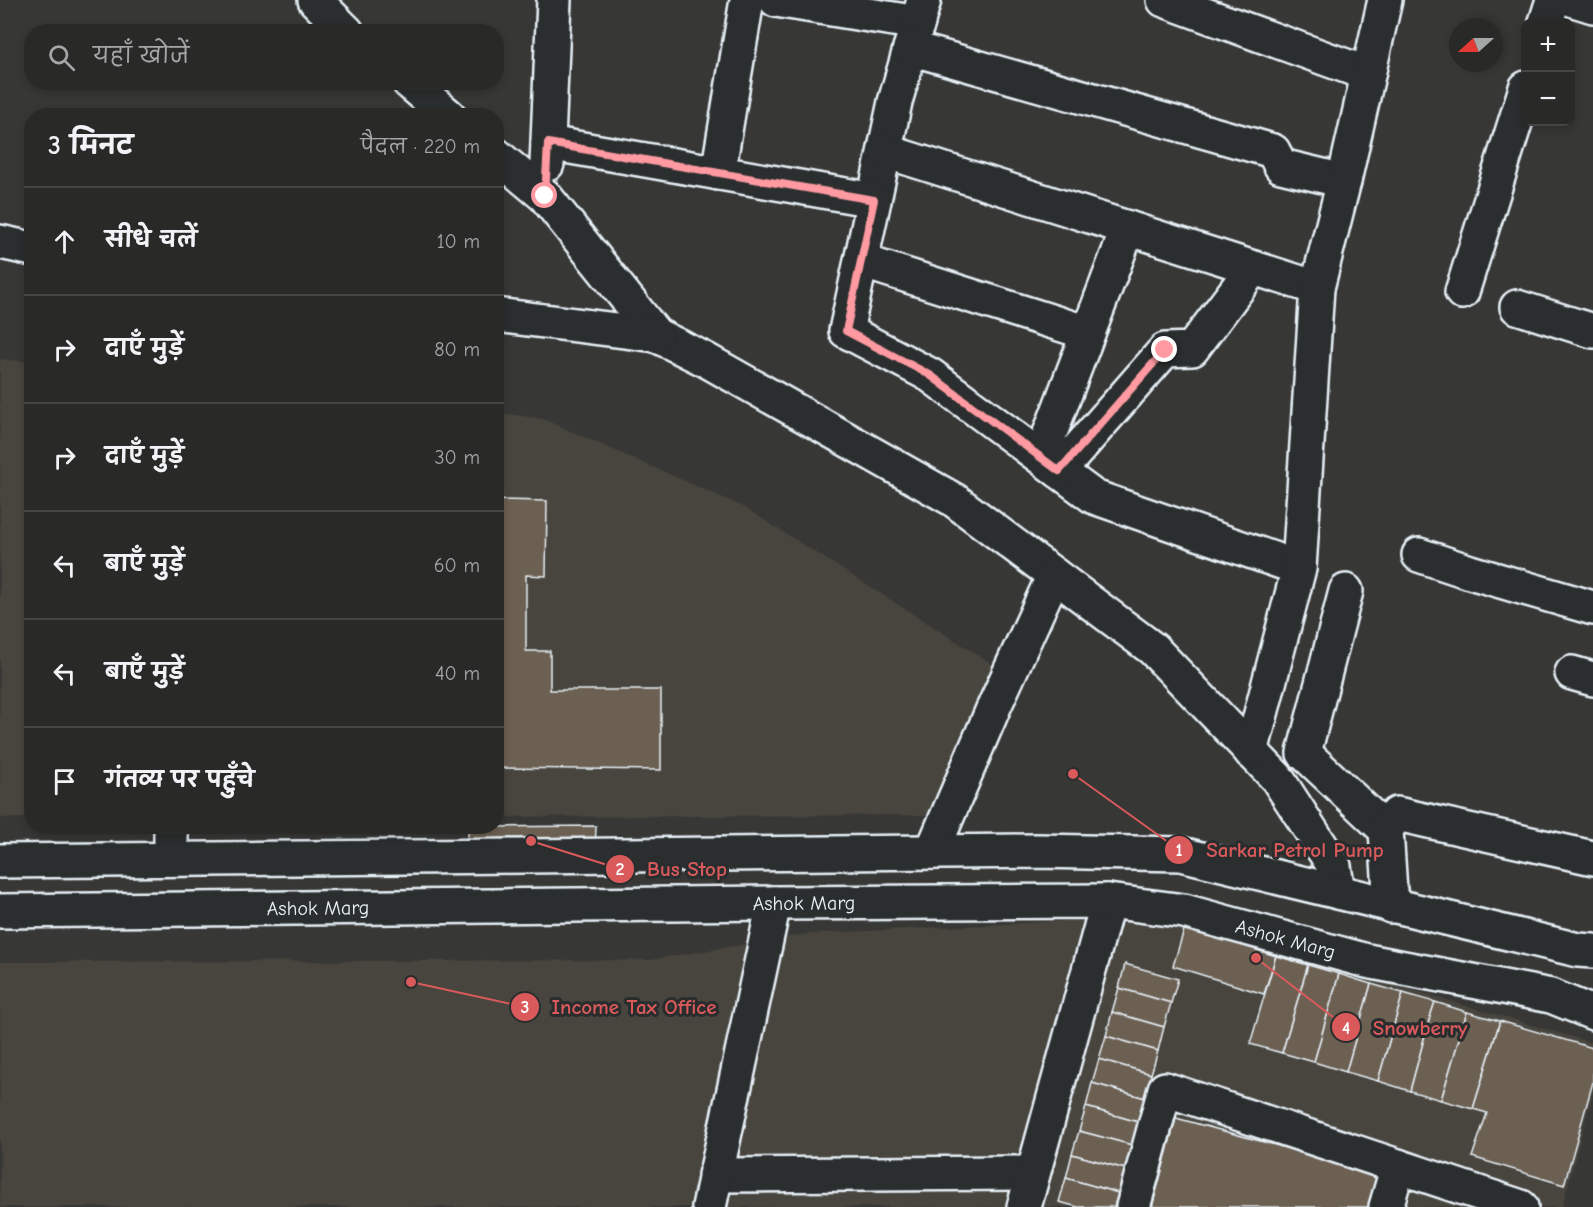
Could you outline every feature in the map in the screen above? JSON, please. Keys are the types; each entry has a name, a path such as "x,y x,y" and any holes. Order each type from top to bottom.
{"street":[{"path":"315,0 339,24"},
{"path":"545,196 554,0"},
{"path":"718,173 747,0"},
{"path":"1164,0 1368,74"},
{"path":"1251,752 1299,568 1317,288 1385,0"},
{"path":"1547,18 1553,0"},
{"path":"1574,0 1593,6"},
{"path":"795,2 918,23 1273,152 1281,166 1344,181"},
{"path":"918,23 895,102 846,331 930,375 1094,497 1299,568"},
{"path":"418,90 440,108"},
{"path":"1462,292 1521,104"},
{"path":"548,143 874,200"},
{"path":"885,151 1317,288"},
{"path":"504,162 545,196 656,335"},
{"path":"1050,464 1088,333 1128,228"},
{"path":"0,242 24,247"},
{"path":"861,261 1088,333"},
{"path":"1050,464 1165,350 1192,349 1253,268"},
{"path":"1517,306 1593,331"},
{"path":"504,316 656,335 706,360 954,500 1153,649 1277,778 1334,866 1338,892"},
{"path":"1419,555 1593,608"},
{"path":"932,852 993,709 1054,575"},
{"path":"1346,591 1304,753 1386,830"},
{"path":"1391,906 1386,830 1397,814 1593,858"},
{"path":"171,834 171,859"},
{"path":"0,861 1038,851 1181,854 1391,906 1588,950"},
{"path":"1024,1207 1108,901"},
{"name":"Ashok Marg","path":"0,911 1108,901 1184,912 1367,962 1551,996 1593,1013"},
{"path":"709,1207 774,903"},
{"path":"1133,1207 1165,1089 1521,1207"},
{"path":"1386,1207 1398,1167"},
{"path":"715,1175 1033,1173"}],"shaded area":[{"path":"0,359 24,361 24,818 0,818"},
{"path":"504,413 543,419 742,506 1005,672 940,815 504,817"},
{"path":"1161,916 1593,1043 1593,1092 1562,1207 0,1207 0,962 649,960 806,934"}],"building":[{"path":"504,500 547,501 546,576 526,575 526,651 550,651 550,690 661,690 661,770 504,768"},
{"path":"596,826 595,855 462,856 468,834 504,834 504,827"},
{"path":"1185,927 1276,956 1264,994 1173,966"},
{"path":"1276,956 1308,965 1282,1053 1250,1044"},
{"path":"1125,964 1178,979 1171,1003 1119,988"},
{"path":"1308,965 1339,974 1314,1062 1282,1053"},
{"path":"1339,974 1371,984 1346,1072 1314,1062"},
{"path":"1371,984 1403,993 1378,1081 1346,1072"},
{"path":"1119,988 1171,1003 1164,1027 1112,1012"},
{"path":"1403,993 1435,1002 1410,1091 1378,1081"},
{"path":"1435,1002 1467,1012 1441,1100 1410,1091"},
{"path":"1112,1012 1164,1027 1158,1051 1106,1036"},
{"path":"1467,1012 1500,1021 1473,1109 1441,1100"},
{"path":"1500,1021 1593,1048 1593,1082 1564,1185 1472,1157 1487,1113 1473,1109"},
{"path":"1106,1036 1158,1051 1151,1074 1099,1059"},
{"path":"1099,1059 1151,1074 1145,1098 1092,1083"},
{"path":"1092,1083 1145,1098 1138,1122 1086,1107"},
{"path":"1086,1107 1138,1122 1132,1145 1079,1131"},
{"path":"1176,1118 1381,1174 1372,1207 1152,1207"},
{"path":"1079,1131 1132,1145 1125,1169 1072,1154"},
{"path":"1072,1154 1125,1169 1118,1193 1066,1178"},
{"path":"1066,1178 1118,1193 1114,1207 1078,1207 1059,1202"}],"place":[{"name":"Sarkar Petrol Pump","path":"1073,774"},
{"name":"Bus Stop","path":"531,841"},
{"name":"Snowberry","path":"1256,958"},
{"name":"Income Tax Office","path":"411,982"}],"route":[{"path":"545,196 548,143 874,200 846,331 930,375 1059,471 1165,350"}]}
